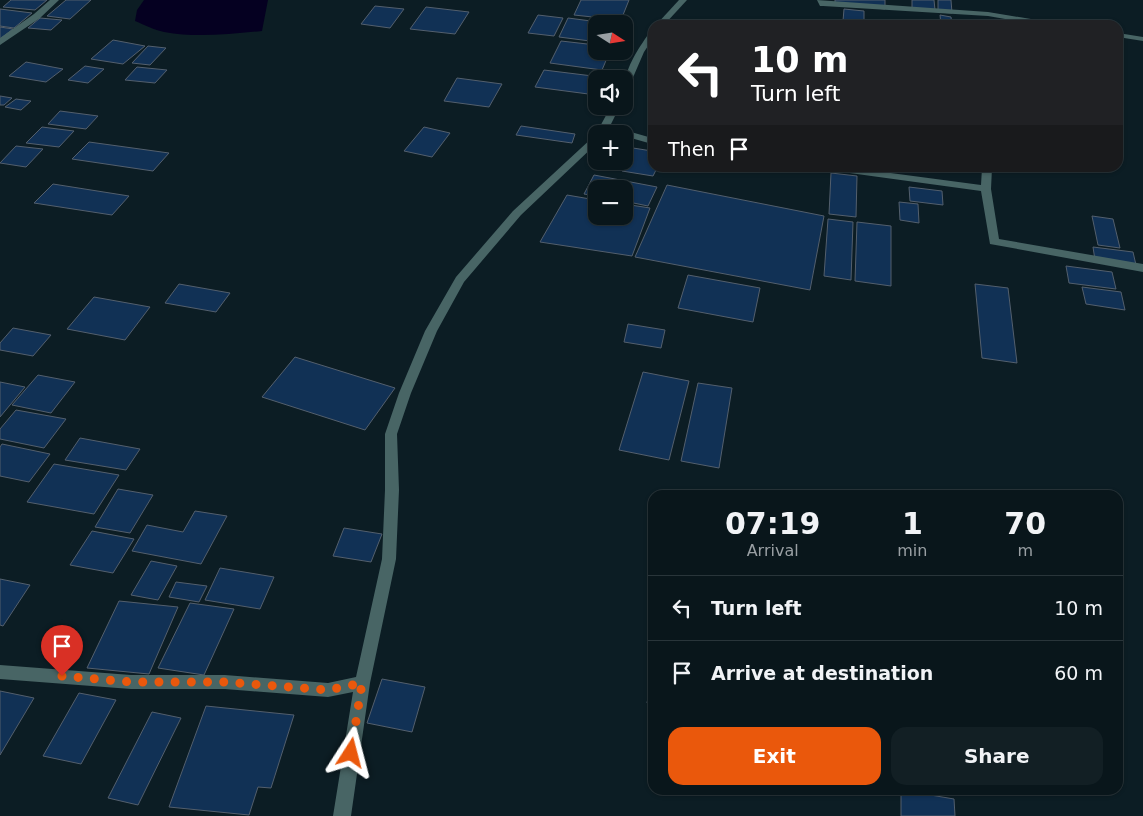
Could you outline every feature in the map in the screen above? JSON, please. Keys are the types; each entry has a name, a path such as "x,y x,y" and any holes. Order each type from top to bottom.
{"street":[{"path":"0,42 37,16 55,0"},
{"path":"665,20 683,0"},
{"path":"821,0 823,4 988,14 1025,20"},
{"path":"988,14 988,20"},
{"path":"1123,36 1143,39"},
{"path":"632,70 640,52 648,41"},
{"path":"633,137 648,140"},
{"path":"342,816 362,683 389,559 392,490 391,434 405,393 431,331 460,280 517,213 588,146"},
{"path":"865,172 986,188"},
{"path":"987,172 986,188 994,242 1143,268"},
{"path":"0,672 28,672 131,682 225,682 328,690 362,683"}],"shaded area":[{"path":"144,0 268,0 262,31 201,35 164,32 135,21 137,10"}],"building":[{"path":"11,0 47,0 35,10 3,7"},
{"path":"66,0 91,0 70,19 47,16"},
{"path":"581,0 629,0 623,15 574,15"},
{"path":"835,0 885,0 885,9 835,4"},
{"path":"912,0 934,0 935,10 912,8"},
{"path":"938,0 951,0 952,13 938,12"},
{"path":"375,6 404,9 390,28 361,24"},
{"path":"426,7 469,12 455,34 410,29"},
{"path":"0,9 32,13 14,28 0,26"},
{"path":"844,9 864,11 864,20 843,20"},
{"path":"538,15 563,18 554,36 528,33"},
{"path":"940,15 951,17 951,20 940,20"},
{"path":"40,18 62,20 51,30 28,28"},
{"path":"568,18 588,21 588,41 559,37"},
{"path":"0,27 13,29 0,39"},
{"path":"113,40 145,46 123,64 91,59"},
{"path":"561,41 588,44 588,60 606,60 602,70 550,63"},
{"path":"148,46 166,48 150,65 132,63"},
{"path":"26,62 63,69 46,82 9,76"},
{"path":"85,66 104,69 88,83 68,80"},
{"path":"137,67 167,70 155,83 125,80"},
{"path":"544,70 588,75 588,94 535,87"},
{"path":"457,78 502,84 489,107 444,101"},
{"path":"0,96 12,98 4,105 0,105"},
{"path":"16,99 31,101 21,110 5,107"},
{"path":"60,111 98,116 86,129 48,124"},
{"path":"521,126 575,134 572,143 516,135"},
{"path":"42,127 74,131 59,147 26,143"},
{"path":"424,127 450,133 432,157 404,151"},
{"path":"89,142 169,153 153,171 72,159"},
{"path":"16,146 43,149 26,167 0,163"},
{"path":"633,148 648,150 648,172 655,172 653,176 622,171 633,170"},
{"path":"831,173 857,176 856,217 829,214"},
{"path":"594,175 620,180 591,180"},
{"path":"633,182 657,187 648,206 633,203"},
{"path":"53,184 129,196 112,215 34,203"},
{"path":"667,185 824,216 810,290 635,257"},
{"path":"588,186 588,195 584,194"},
{"path":"909,187 942,191 943,205 910,201"},
{"path":"567,195 588,199 588,225 633,225 633,205 650,208 632,256 540,242"},
{"path":"899,202 918,204 919,223 900,220"},
{"path":"1092,216 1113,219 1120,248 1098,245"},
{"path":"828,219 853,222 851,280 824,276"},
{"path":"857,222 891,226 891,286 855,281"},
{"path":"1093,247 1133,252 1136,265 1095,260"},
{"path":"1066,266 1112,272 1116,289 1069,283"},
{"path":"688,275 760,288 753,322 678,308"},
{"path":"179,284 230,293 216,312 165,303"},
{"path":"975,284 1008,288 1017,363 982,358"},
{"path":"1082,287 1121,292 1125,310 1086,304"},
{"path":"94,297 150,307 125,340 67,329"},
{"path":"628,324 665,330 661,348 624,342"},
{"path":"13,328 51,335 33,356 0,350 0,343"},
{"path":"295,357 395,388 365,430 262,397"},
{"path":"643,372 689,381 669,460 619,450"},
{"path":"38,375 75,382 51,413 12,405"},
{"path":"0,382 25,387 0,417"},
{"path":"698,383 732,388 719,468 681,461"},
{"path":"16,410 66,419 44,448 0,439 0,429"},
{"path":"80,438 140,449 126,470 65,460"},
{"path":"2,444 50,454 29,482 0,476 0,447"},
{"path":"54,464 119,475 94,514 27,502"},
{"path":"118,489 153,495 130,533 95,527"},
{"path":"195,511 227,516 201,564 132,551 147,525 183,532"},
{"path":"344,528 382,534 371,562 333,556"},
{"path":"92,531 134,539 113,573 70,565"},
{"path":"151,561 177,566 158,600 131,595"},
{"path":"220,568 274,577 260,609 205,600"},
{"path":"0,579 30,585 3,626 0,625"},
{"path":"176,582 207,586 199,602 169,597"},
{"path":"119,601 178,607 149,674 87,668"},
{"path":"190,603 234,609 204,675 158,668"},
{"path":"382,679 425,687 412,732 367,723"},
{"path":"0,691 34,698 0,755"},
{"path":"79,693 116,700 81,764 43,756"},
{"path":"206,706 294,715 271,788 258,787 249,815 169,807"},
{"path":"152,712 181,718 138,805 108,798"},
{"path":"901,795 930,795 954,799 955,816 901,816"}],"route":[{"path":"62,676 131,682 225,682 328,690 362,683 351,753"}]}
